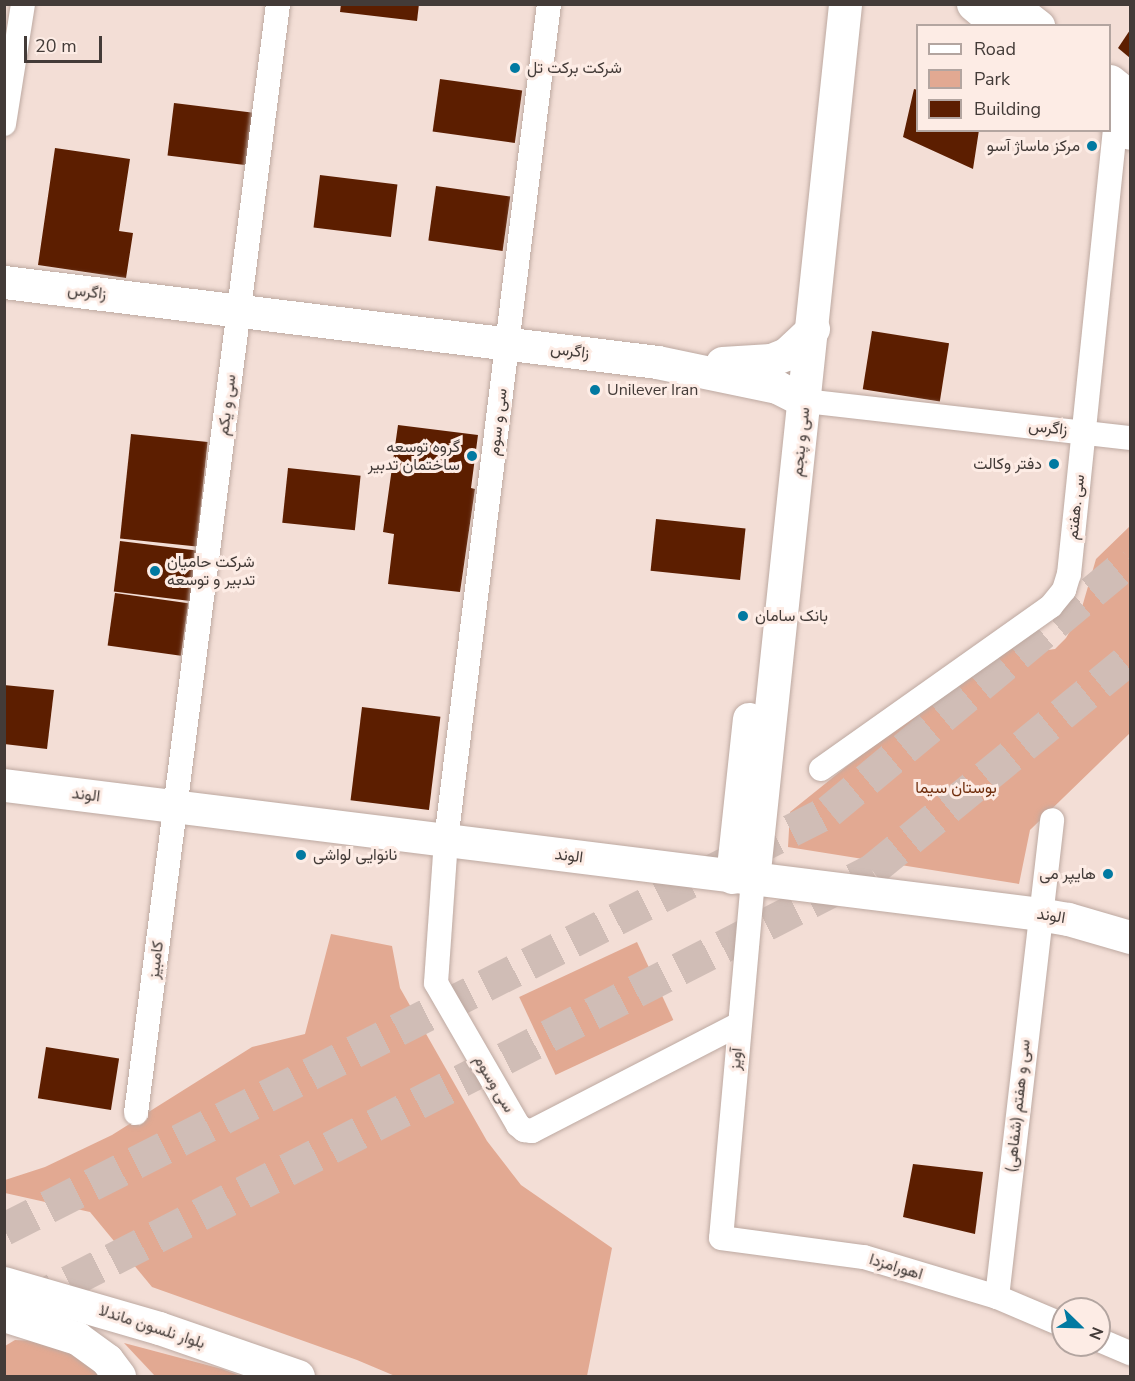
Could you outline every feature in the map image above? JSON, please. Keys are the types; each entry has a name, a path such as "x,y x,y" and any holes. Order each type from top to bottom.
{"main road":[{"path":"973,4 997,24"},
{"path":"1010,4 1035,24"},
{"name":"سی و پنجم","path":"743,878 795,395 813,329 847,10"},
{"path":"1111,84 1122,117"},
{"name":"زاگرس","path":"4,282 657,362 795,395"},
{"path":"657,362 729,363 771,360 786,354 813,329"},
{"name":"الوند","path":"4,784 1039,914 1068,919 1131,937"},
{"name":"بلوار نلسون ماندلا","path":"4,1283 159,1328 298,1377"},
{"path":"4,1315 77,1338 107,1360 119,1377"}],"street":[{"path":"4,124 22,4"},
{"name":"سی و یکم","path":"176,806 278,4"},
{"name":"سی و سوم","path":"446,840 549,4"},
{"name":"سی .هفتم","path":"821,769 1051,606 1064,590 1069,574 1122,117"},
{"name":"زاگرس","path":"795,395 1131,438"},
{"name":"کامبیز","path":"136,1113 176,806"},
{"name":"سی و هفتم (شفاهی)","path":"997,1297 1039,914 1052,820"},
{"name":"سی وسوم","path":"446,840 436,983 524,1130 532,1131 739,1024"},
{"name":"آویز","path":"721,1238 739,1024 743,878"},
{"name":"اهورامزدا","path":"721,1238 864,1257 997,1297 1051,1320"},
{"path":"1111,1345 1131,1353"}],"green space":[{"name":"بوستان سیما","path":"1130,526 1130,733 1030,830 1019,884 788,847 790,812 887,734 1015,645 1041,651 1055,649 1066,638 1080,614 1096,559"},
{"path":"331,934 392,946 400,988 487,1141 521,1185 612,1248 587,1376 395,1376 357,1360 152,1287 90,1212 5,1193 5,1180 45,1167 112,1135 252,1047 305,1034"},
{"path":"637,942 673,1020 556,1075 519,997"},
{"path":"15,1340 37,1341 78,1355 108,1376 5,1376 5,1346"},
{"path":"124,1343 222,1369 241,1376 155,1376"}],"building":[{"path":"341,4 419,4 417,21 340,12"},
{"path":"1130,30 1130,58 1118,48"},
{"path":"440,79 522,91 515,143 433,131"},
{"path":"914,89 916,90 916,132 979,132 973,169 903,137"},
{"path":"174,103 253,113 247,165 168,156"},
{"path":"55,148 130,159 119,231 133,233 126,278 38,265"},
{"path":"320,175 397,185 391,237 314,228"},
{"path":"436,186 510,196 503,251 428,240"},
{"path":"872,331 949,343 940,401 863,389"},
{"path":"398,425 478,435 471,488 475,489 460,592 388,584 394,534 383,532"},
{"path":"131,434 208,442 197,546 120,538"},
{"path":"288,468 361,476 355,530 282,523"},
{"path":"656,519 746,528 740,580 651,571"},
{"name":"شرکت حامیان تدبیر و توسعه","path":"120,541 196,550 190,601 114,592"},
{"path":"115,593 188,603 181,656 108,645"},
{"path":"4,685 54,690 47,749 4,744"},
{"path":"362,707 440,717 429,810 351,800"},
{"path":"46,1047 119,1059 111,1110 38,1098"},
{"path":"913,1164 983,1172 975,1234 903,1217"}],"tunnel":[{"path":"4,1229 829,811 1130,560"},
{"path":"25,1304 872,870 1130,658"}],"place":[{"name":"شرکت برکت تل","path":"515,68"},
{"name":"مرکز ماساژ آسو","path":"1092,146"},
{"name":"Unilever Iran","path":"595,390"},
{"name":"گروه توسعه ساختمان تدبیر","path":"472,456"},
{"name":"دفتر وکالت","path":"1054,464"},
{"name":"شرکت حامیان تدبیر و توسعه","path":"155,571"},
{"name":"بانک سامان","path":"743,616"},
{"name":"نانوایی لواشی","path":"301,855"},
{"name":"هایپر می","path":"1108,874"}]}
